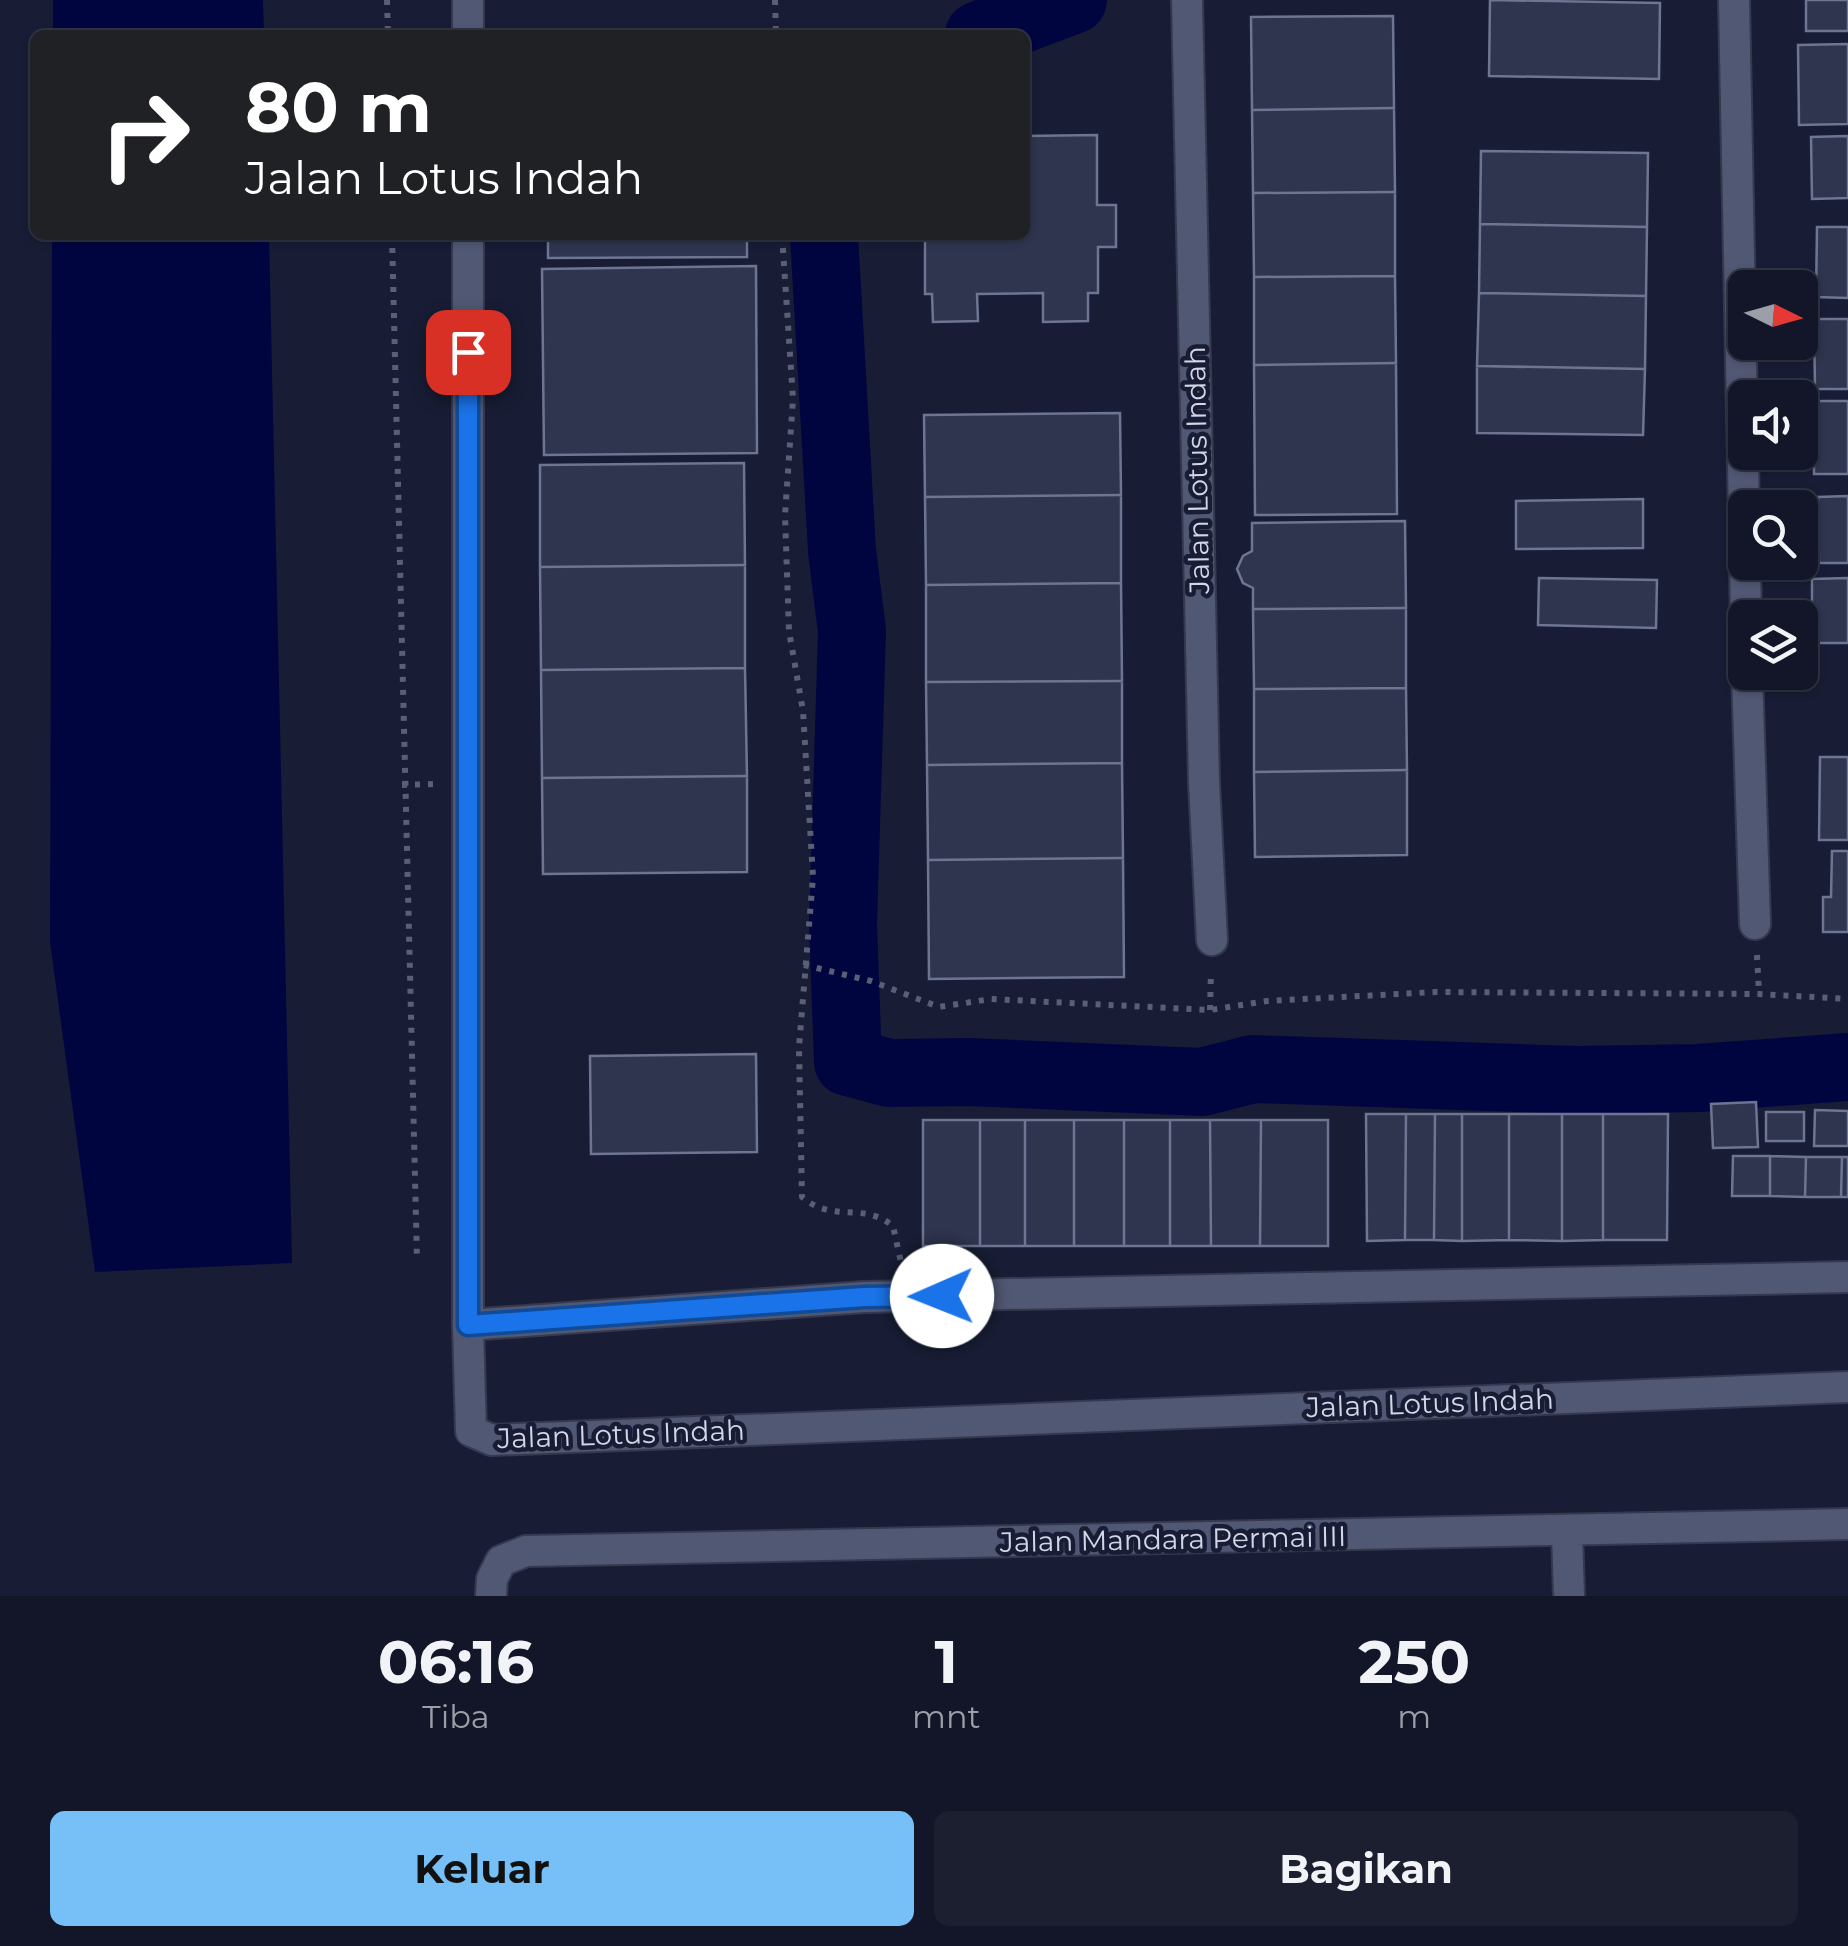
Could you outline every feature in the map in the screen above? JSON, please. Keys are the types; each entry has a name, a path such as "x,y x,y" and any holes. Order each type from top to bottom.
{"street":[{"path":"468,0 468,30"},
{"name":"Jalan Lotus Indah","path":"1187,0 1204,782 1212,940"},
{"path":"1734,0 1746,600"},
{"name":"Jalan Lotus Indah","path":"468,240 468,1325 471,1432 475,1436 492,1440 1848,1386"},
{"path":"1748,690 1755,924"},
{"path":"468,1325 903,1297 1848,1277"},
{"name":"Jalan Mandara Permai III","path":"490,1596 494,1570 501,1561 526,1551 1848,1524"},
{"path":"1567,1532 1569,1596"}],"path":[{"path":"387,0 388,30"},
{"path":"775,0 776,30"},
{"path":"392,240 417,1260"},
{"path":"782,240 793,383 785,515 789,632 803,710 813,878 799,1047 802,1197 818,1210 876,1212 893,1226 901,1248 903,1297"},
{"path":"804,965 871,981 939,1007 991,999 1210,1010 1268,1001 1436,992 1759,994 1848,999"}],"shaded area":[{"path":"53,0 263,0 264,30 53,30"},
{"path":"52,240 269,240 292,1263 95,1272 50,942"}],"building":[{"path":"1490,0 1660,3 1659,79 1489,76"},
{"path":"1806,0 1848,0 1848,31 1806,31"},
{"path":"1393,16 1394,108 1252,110 1251,17"},
{"path":"1848,44 1848,124 1799,125 1798,45"},
{"path":"1394,108 1395,192 1253,193 1252,110"},
{"path":"1097,135 1097,205 1116,205 1116,247 1098,247 1098,293 1088,293 1088,321 1043,322 1043,293 977,294 978,321 933,322 932,294 925,294 925,240 1030,240 1030,136"},
{"path":"1848,136 1848,198 1812,199 1811,137"},
{"path":"1481,151 1648,153 1647,227 1480,224"},
{"path":"1395,192 1395,276 1254,277 1253,193"},
{"path":"1480,224 1647,227 1646,296 1479,293"},
{"path":"1817,227 1848,227 1848,298 1818,297"},
{"path":"548,240 747,240 747,257 548,258"},
{"path":"756,266 757,453 544,455 542,269"},
{"path":"1395,276 1396,363 1254,365 1254,277"},
{"path":"1479,293 1646,296 1645,369 1477,366"},
{"path":"1818,319 1848,319 1848,389 1818,389 1815,380"},
{"path":"1396,363 1397,514 1255,515 1254,365"},
{"path":"1477,366 1645,369 1643,435 1477,433"},
{"path":"1818,401 1848,401 1848,474 1814,474 1818,470"},
{"path":"1120,413 1121,495 925,497 924,415"},
{"path":"744,463 745,565 540,567 540,465"},
{"path":"1121,495 1121,583 926,585 925,497"},
{"path":"1848,496 1848,563 1819,563 1818,497"},
{"path":"1643,499 1643,548 1516,549 1516,501"},
{"path":"1405,521 1406,608 1253,609 1253,588 1243,583 1237,569 1243,556 1252,551 1252,523"},
{"path":"745,565 745,668 541,670 540,567"},
{"path":"1539,578 1657,580 1656,628 1538,625"},
{"path":"1848,578 1848,643 1818,643 1818,600 1812,600 1812,580"},
{"path":"1121,583 1122,681 926,682 926,585"},
{"path":"1406,608 1406,688 1254,689 1253,609"},
{"path":"745,668 747,776 542,778 541,670"},
{"path":"1122,681 1122,763 927,765 926,682"},
{"path":"1406,688 1407,770 1254,772 1254,689"},
{"path":"1820,757 1848,757 1848,840 1819,840"},
{"path":"1122,763 1123,858 928,860 927,765"},
{"path":"1407,770 1407,855 1255,857 1254,772"},
{"path":"747,776 747,872 543,874 542,778"},
{"path":"1832,851 1848,851 1848,932 1823,932 1823,897 1831,897"},
{"path":"1123,858 1124,977 929,979 928,860"},
{"path":"756,1054 757,1152 591,1154 590,1056"},
{"path":"1756,1102 1758,1147 1713,1148 1711,1104"},
{"path":"1815,1110 1848,1111 1848,1146 1814,1146"},
{"path":"1766,1112 1804,1112 1804,1141 1766,1141"},
{"path":"1366,1114 1406,1114 1405,1240 1367,1241"},
{"path":"1406,1114 1435,1114 1434,1240 1405,1240"},
{"path":"1435,1114 1462,1114 1462,1241 1434,1240"},
{"path":"1462,1114 1509,1114 1509,1240 1462,1241"},
{"path":"1509,1114 1562,1114 1562,1241 1509,1240"},
{"path":"1562,1114 1603,1114 1603,1240 1562,1241"},
{"path":"1603,1114 1668,1114 1667,1240 1603,1240"},
{"path":"923,1120 980,1120 980,1246 923,1246"},
{"path":"980,1120 1025,1120 1025,1246 980,1246"},
{"path":"1025,1120 1074,1120 1074,1246 1025,1246"},
{"path":"1074,1120 1124,1120 1124,1246 1074,1246"},
{"path":"1124,1120 1170,1120 1170,1246 1124,1246"},
{"path":"1170,1120 1210,1120 1211,1246 1170,1246"},
{"path":"1210,1120 1261,1120 1260,1246 1211,1246"},
{"path":"1261,1120 1328,1120 1328,1246 1260,1246"},
{"path":"1733,1156 1770,1156 1770,1196 1732,1196"},
{"path":"1770,1156 1806,1157 1805,1197 1770,1196"},
{"path":"1806,1157 1842,1157 1841,1197 1805,1197"},
{"path":"1842,1157 1848,1157 1848,1197 1841,1197"}],"waterway":[{"path":"992,30 1073,0"},
{"path":"824,240 842,551 852,631 843,924 848,1062 889,1073 969,1072 1202,1082 1253,1069 1576,1080 1698,1078 1848,1067"}],"route":[{"path":"468,352 468,1325 864,1297 942,1296"}]}
